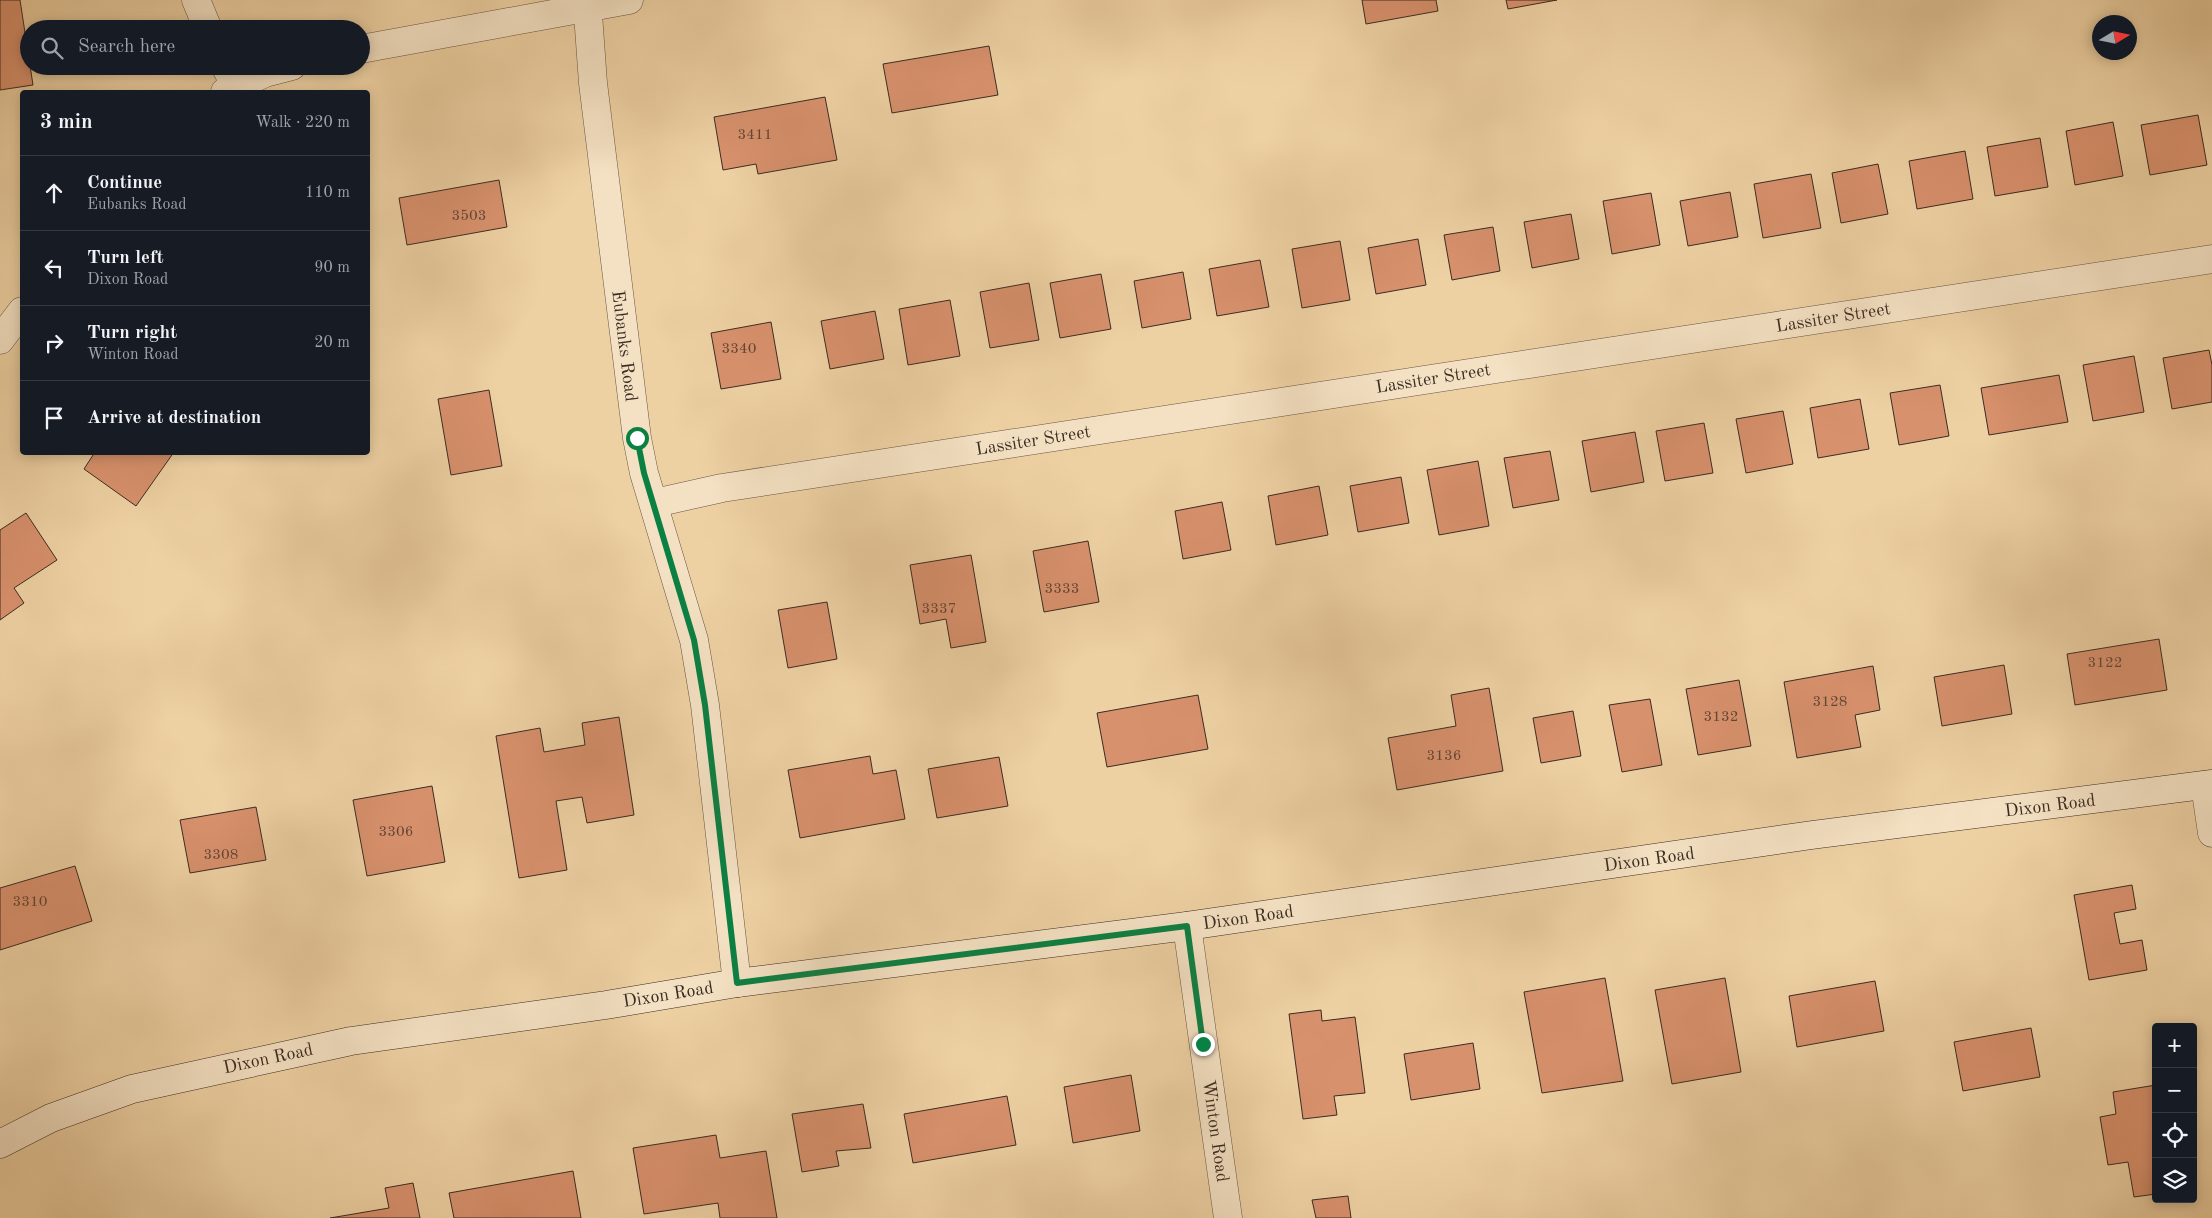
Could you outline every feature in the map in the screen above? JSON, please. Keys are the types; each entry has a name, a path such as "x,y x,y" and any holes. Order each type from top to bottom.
{"street":[{"path":"196,0 204,20"},
{"path":"370,47 587,4 629,0"},
{"name":"Eubanks Road","path":"587,4 593,83 637,438 644,473 655,503 696,649 705,705 737,983"},
{"path":"229,82 257,75"},
{"name":"Lassiter Street","path":"655,503 722,488 2212,259"},
{"path":"0,340 20,314"},
{"path":"2209,784 2212,833"},
{"name":"Dixon Road","path":"0,1144 51,1118 132,1089 228,1066 351,1041 606,1005 737,983 1187,926 1812,835 2209,784"},
{"name":"Winton Road","path":"1187,926 1228,1218"}],"building":[{"path":"0,0 20,0 23,20 20,20 20,75 31,75 33,85 0,90"},
{"path":"1362,0 1436,0 1438,11 1366,24"},
{"path":"1506,0 1557,0 1508,9"},
{"path":"989,46 998,95 892,113 883,64"},
{"path":"825,97 837,160 758,174 756,164 723,170 714,117"},
{"path":"2198,115 2207,165 2150,175 2141,125"},
{"path":"2113,122 2123,176 2075,185 2066,131"},
{"path":"2040,138 2048,187 1995,196 1987,147"},
{"path":"1965,151 1973,199 1917,209 1909,161"},
{"path":"1878,164 1888,214 1841,223 1832,173"},
{"path":"1811,174 1821,228 1763,238 1754,184"},
{"path":"499,180 507,227 407,245 399,198"},
{"path":"1730,192 1738,237 1688,246 1680,201"},
{"path":"1651,193 1660,245 1612,254 1603,201"},
{"path":"1571,214 1579,259 1532,268 1524,222"},
{"path":"1493,227 1500,271 1452,280 1444,235"},
{"path":"1418,239 1426,285 1376,294 1368,248"},
{"path":"1340,241 1350,300 1302,308 1292,249"},
{"path":"1260,260 1269,307 1217,316 1209,269"},
{"path":"1183,272 1191,319 1142,328 1134,281"},
{"path":"1101,274 1111,329 1060,338 1050,283"},
{"path":"1029,283 1039,340 990,348 980,292"},
{"path":"950,300 960,356 908,365 899,309"},
{"path":"875,311 884,359 830,369 821,321"},
{"path":"771,322 781,379 721,389 711,333"},
{"path":"2209,350 2212,365 2212,402 2172,409 2163,358"},
{"path":"2134,356 2144,412 2093,421 2083,365"},
{"path":"2059,375 2068,422 1989,435 1981,388"},
{"path":"1940,385 1949,436 1899,445 1890,393"},
{"path":"489,390 502,466 451,475 438,399"},
{"path":"1860,399 1869,449 1818,458 1810,408"},
{"path":"1783,411 1793,464 1746,473 1736,419"},
{"path":"1704,423 1713,473 1665,481 1656,431"},
{"path":"1635,432 1644,482 1591,492 1582,441"},
{"path":"1550,451 1559,500 1513,508 1504,458"},
{"path":"93,455 172,455 136,506 84,469"},
{"path":"1478,461 1489,526 1439,535 1427,470"},
{"path":"1401,477 1409,523 1358,532 1350,486"},
{"path":"1319,486 1328,535 1276,545 1268,496"},
{"path":"1222,502 1231,550 1183,559 1175,511"},
{"path":"26,513 57,560 14,588 24,603 0,620 0,530"},
{"path":"1088,541 1099,602 1044,612 1033,551"},
{"path":"971,555 986,642 951,648 946,619 920,624 910,565"},
{"path":"827,602 837,659 788,668 778,610"},
{"path":"2159,639 2167,690 2075,705 2067,654"},
{"path":"2004,665 2012,714 1942,726 1934,677"},
{"path":"1873,666 1880,710 1855,715 1861,747 1797,758 1784,682"},
{"path":"1739,680 1751,746 1698,755 1686,689"},
{"path":"1489,688 1503,771 1397,790 1388,738 1456,726 1451,695"},
{"path":"1198,695 1208,749 1107,767 1097,713"},
{"path":"1650,699 1662,765 1622,772 1609,705"},
{"path":"1573,711 1581,756 1541,763 1533,718"},
{"path":"619,717 634,815 587,823 582,797 556,801 567,870 519,878 496,736 540,728 544,752 585,745 582,723"},
{"path":"870,756 873,774 896,770 905,819 800,838 788,770"},
{"path":"999,757 1008,806 937,818 928,769"},
{"path":"432,786 445,862 367,876 353,800"},
{"path":"256,807 266,860 190,873 180,820"},
{"path":"75,866 92,921 0,950 0,888"},
{"path":"2132,885 2136,909 2114,913 2120,944 2142,940 2147,970 2089,980 2074,895"},
{"path":"1605,978 1623,1081 1542,1093 1524,992"},
{"path":"1725,978 1741,1072 1672,1084 1655,990"},
{"path":"1875,981 1884,1031 1797,1047 1789,996"},
{"path":"1321,1010 1322,1021 1355,1017 1365,1093 1334,1096 1337,1115 1303,1119 1289,1014"},
{"path":"2031,1028 2040,1077 1963,1091 1954,1042"},
{"path":"1473,1043 1480,1089 1411,1100 1404,1054"},
{"path":"1131,1075 1140,1131 1073,1143 1064,1087"},
{"path":"2152,1086 2152,1195 2134,1197 2128,1162 2108,1165 2100,1117 2116,1114 2113,1092"},
{"path":"1007,1096 1016,1145 913,1163 904,1114"},
{"path":"863,1104 871,1148 836,1151 839,1166 802,1172 792,1114"},
{"path":"716,1135 720,1158 766,1151 777,1218 720,1218 718,1203 644,1214 633,1148"},
{"path":"573,1171 581,1218 454,1218 449,1193"},
{"path":"413,1183 420,1218 330,1218 389,1208 385,1188"},
{"path":"1348,1196 1351,1218 1316,1218 1312,1200"}],"route":[{"path":"637,438 644,473 655,503 694,640 705,705 737,983 1187,926 1203,1044"}]}
